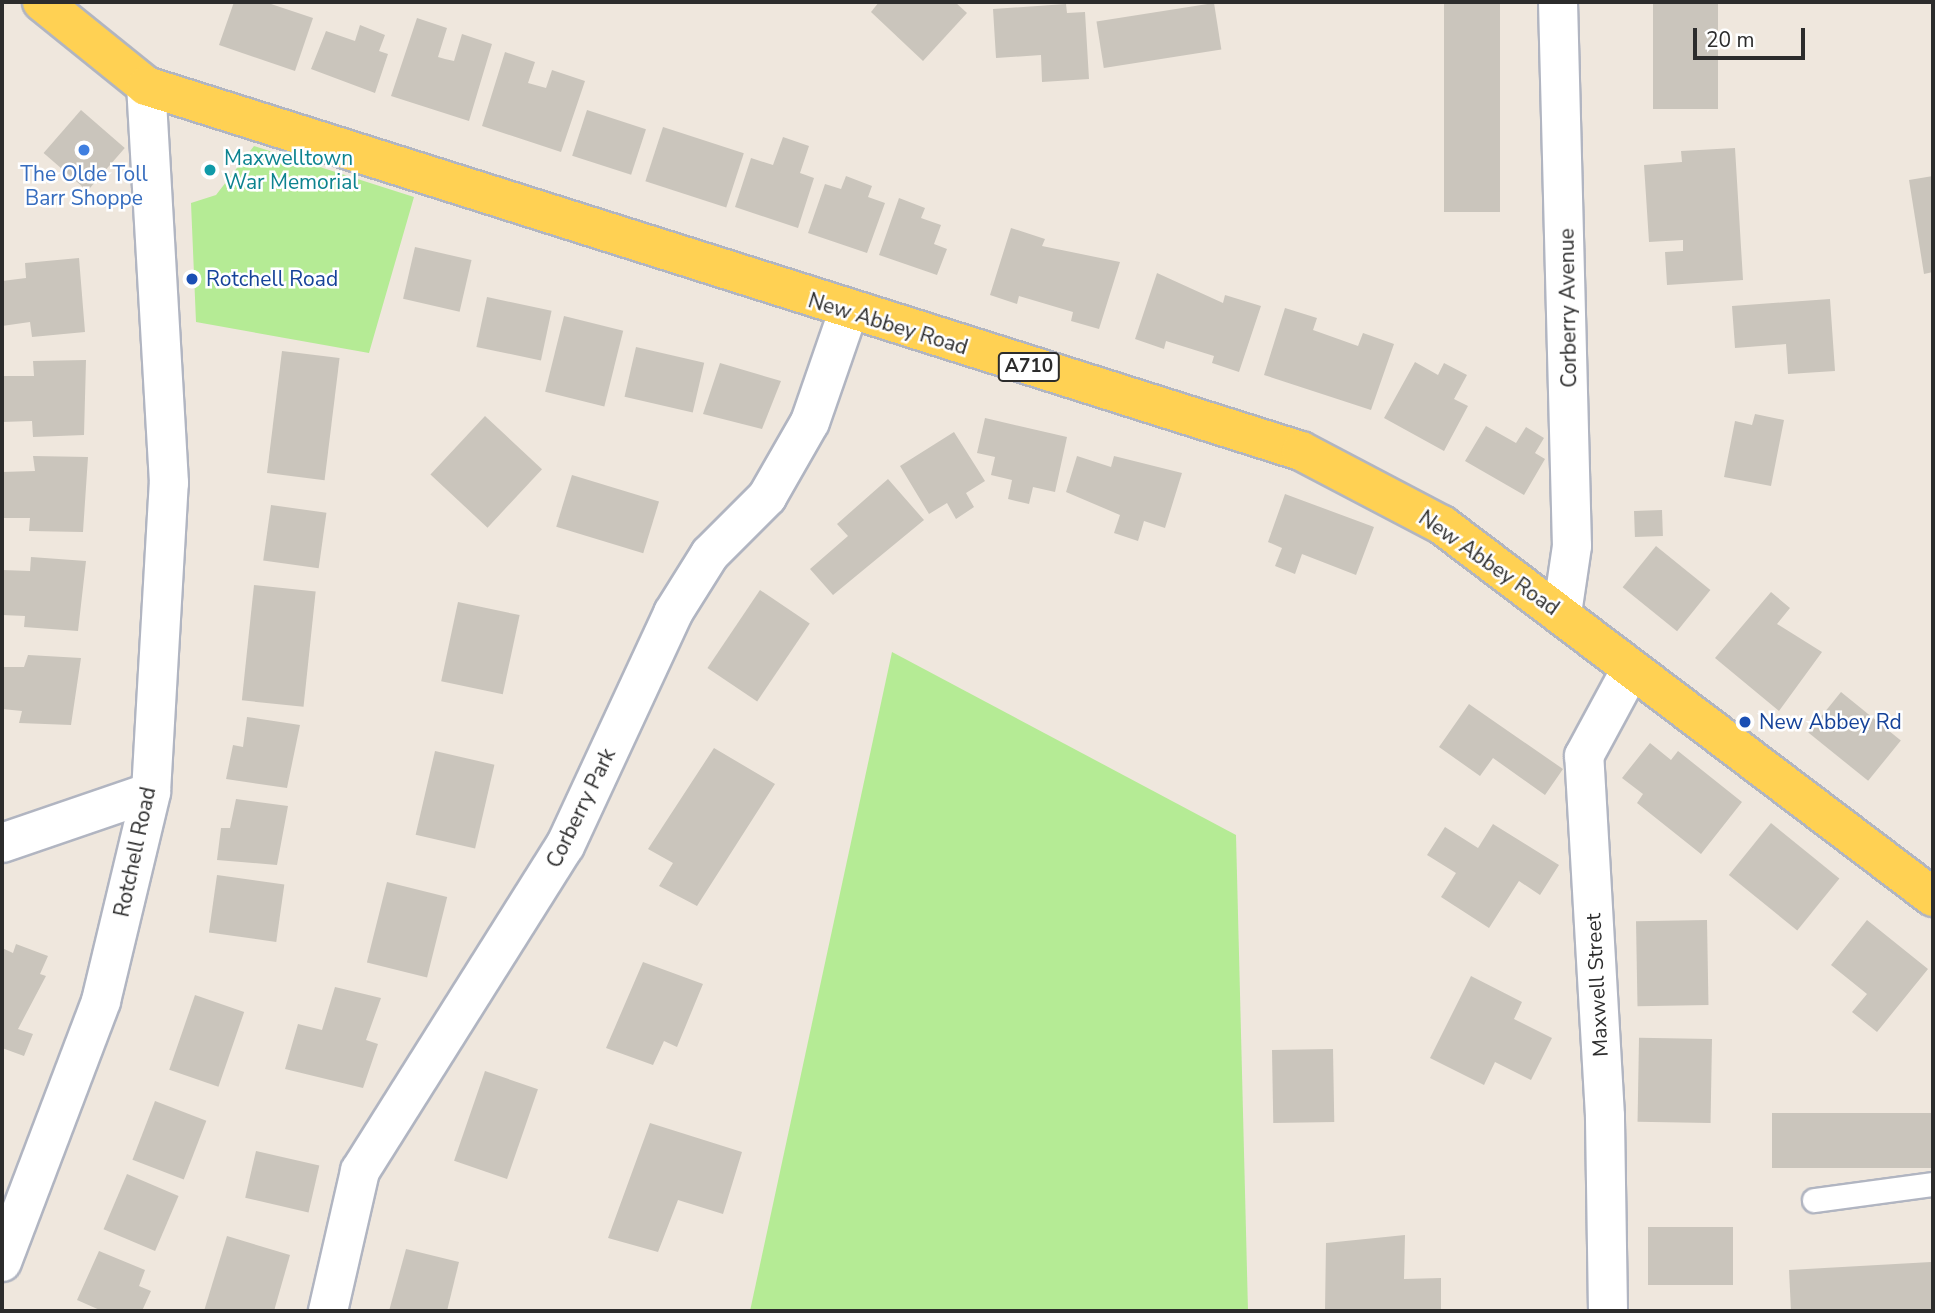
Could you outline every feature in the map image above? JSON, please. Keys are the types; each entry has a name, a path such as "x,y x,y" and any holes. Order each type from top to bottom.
{"main road":[{"name":"New Abbey Road","path":"42,2 146,86 848,312 1301,451 1442,525 1562,614 1630,671 1933,897"}],"street":[{"name":"Corberry Avenue","path":"1558,2 1572,546 1562,614"},
{"name":"Rotchell Road","path":"2,1262 101,1001 151,792 169,483 146,86"},
{"name":"Corberry Park","path":"328,1311 360,1171 565,846 673,613 710,554 767,497 810,422 848,312"},
{"name":"Maxwell Street","path":"1608,1311 1605,1116 1584,756 1630,671"},
{"path":"2,843 151,792"}],"lane":[{"path":"1814,1200 1933,1184"}],"green space":[{"path":"254,146 414,197 369,353 196,322 191,203 216,195"},
{"path":"892,652 1236,835 1248,1311 750,1311"}],"building":[{"path":"234,2 265,2 313,18 295,71 219,45"},
{"path":"879,2 955,2 967,13 923,61 871,12"},
{"path":"1444,2 1500,2 1500,212 1444,212"},
{"path":"1653,2 1718,2 1718,109 1653,109"},
{"path":"1214,3 1221,49 1104,68 1096,22"},
{"path":"1066,4 1067,13 1085,12 1089,79 1042,82 1041,55 996,58 993,9"},
{"path":"417,18 447,28 438,57 454,61 462,34 492,44 469,121 391,96"},
{"path":"360,25 385,35 379,51 388,54 375,93 311,69 326,31 355,41"},
{"path":"505,52 535,62 528,83 546,88 552,70 585,81 561,152 482,126"},
{"name":"The Olde Toll Barr Shoppe","path":"81,110 125,148 87,191 44,153"},
{"path":"587,110 646,129 631,175 572,156"},
{"path":"663,127 744,153 726,207 645,181"},
{"path":"783,137 809,146 800,173 814,178 798,228 735,207 751,158 773,165"},
{"path":"1735,148 1743,280 1667,285 1665,252 1683,251 1683,240 1649,242 1644,165 1682,162 1681,151"},
{"path":"846,176 872,186 868,197 885,203 867,253 808,233 825,184 841,189"},
{"path":"1933,176 1933,272 1924,274 1909,180"},
{"path":"899,198 925,208 921,218 941,225 934,244 947,249 937,275 879,255"},
{"path":"1011,228 1045,239 1042,246 1120,262 1099,329 1071,321 1073,312 1019,296 1017,304 990,295"},
{"path":"415,247 472,260 460,312 403,299"},
{"path":"79,258 85,332 32,337 30,322 2,326 2,281 26,278 25,263"},
{"path":"1157,273 1223,303 1225,295 1261,306 1239,372 1212,363 1214,356 1166,341 1164,349 1135,339"},
{"path":"487,297 552,311 541,361 476,347"},
{"path":"1830,299 1835,371 1788,374 1786,344 1735,348 1732,306"},
{"path":"1285,308 1317,318 1313,330 1358,346 1363,333 1394,344 1371,410 1264,375"},
{"path":"564,316 623,331 604,406 545,392"},
{"path":"636,347 704,363 693,412 625,397"},
{"path":"282,351 340,358 325,480 267,473"},
{"path":"86,360 84,435 33,437 32,421 2,422 2,376 34,376 33,361"},
{"path":"1415,362 1438,375 1444,363 1467,375 1454,399 1468,406 1444,451 1384,418"},
{"path":"720,363 781,381 762,429 703,414"},
{"path":"1755,414 1784,420 1771,486 1724,477 1735,421 1752,425"},
{"path":"485,416 542,469 487,528 430,475"},
{"path":"985,418 1067,437 1055,492 1033,487 1029,504 1008,499 1012,480 991,475 995,457 977,453"},
{"path":"1486,426 1516,443 1526,427 1544,438 1535,453 1545,459 1524,495 1465,461"},
{"path":"954,432 985,481 966,493 974,507 956,519 947,503 929,514 900,466"},
{"path":"33,456 88,457 83,532 29,531 30,518 2,518 2,472 35,471"},
{"path":"1077,456 1111,467 1114,456 1182,473 1165,528 1144,521 1138,541 1114,533 1120,515 1066,492"},
{"path":"572,475 659,502 643,553 556,527"},
{"path":"888,479 924,520 833,595 810,569 848,536 837,524"},
{"path":"1285,494 1374,527 1356,575 1302,554 1295,574 1275,566 1282,548 1268,542"},
{"path":"271,505 326,513 319,568 263,560"},
{"path":"1662,510 1663,536 1635,537 1634,511"},
{"path":"1656,546 1710,590 1677,631 1623,587"},
{"path":"31,557 86,561 78,631 24,627 25,616 2,615 2,570 30,571"},
{"path":"254,585 316,591 304,707 242,700"},
{"path":"760,590 810,624 757,701 707,668"},
{"path":"1771,592 1790,608 1777,624 1822,652 1779,711 1715,658"},
{"path":"458,602 520,615 503,694 441,681"},
{"path":"28,655 81,658 71,725 19,723 22,711 2,709 2,667 24,667"},
{"path":"1841,692 1901,740 1868,781 1808,732"},
{"path":"1469,704 1563,769 1545,795 1493,758 1480,776 1439,747"},
{"path":"247,717 300,725 287,788 226,779 233,745 243,747"},
{"path":"1650,743 1671,760 1678,751 1742,802 1701,854 1637,803 1643,794 1622,778"},
{"path":"714,748 775,784 697,906 659,886 673,863 648,849"},
{"path":"435,751 494,765 475,849 416,835"},
{"path":"236,799 288,806 277,865 217,860 221,828 230,828"},
{"path":"1771,823 1839,878 1797,930 1729,875"},
{"path":"1493,824 1559,865 1540,895 1519,881 1489,928 1441,897 1456,873 1427,855 1445,827 1478,848"},
{"path":"217,875 284,884 276,942 209,932"},
{"path":"387,882 447,897 427,978 367,963"},
{"path":"1707,920 1708,1005 1637,1006 1636,921"},
{"path":"1867,920 1928,969 1877,1032 1852,1012 1867,994 1831,965"},
{"path":"16,944 48,956 40,974 46,976 18,1029 33,1034 24,1056 2,1048 2,948 13,953"},
{"path":"643,962 703,984 677,1047 664,1041 653,1065 606,1048"},
{"path":"1471,976 1522,1002 1514,1019 1552,1038 1531,1080 1495,1062 1484,1085 1430,1058"},
{"path":"335,987 381,998 366,1040 378,1044 363,1088 285,1069 298,1024 322,1030"},
{"path":"195,995 244,1012 218,1087 169,1070"},
{"path":"1639,1038 1712,1039 1711,1123 1638,1122"},
{"path":"1333,1049 1334,1122 1273,1123 1272,1050"},
{"path":"485,1071 538,1089 507,1179 454,1161"},
{"path":"155,1101 206,1121 184,1180 132,1160"},
{"path":"1772,1113 1933,1113 1933,1168 1772,1168"},
{"path":"650,1123 742,1152 723,1214 678,1200 658,1252 608,1238"},
{"path":"256,1151 319,1166 309,1212 245,1198"},
{"path":"127,1174 179,1196 155,1251 104,1229"},
{"path":"1648,1227 1733,1227 1733,1285 1648,1285"},
{"path":"1405,1235 1404,1279 1441,1278 1441,1311 1325,1311 1326,1243"},
{"path":"227,1236 290,1255 274,1311 204,1311"},
{"path":"406,1249 459,1262 447,1311 389,1311"},
{"path":"99,1251 145,1270 139,1286 151,1291 142,1311 102,1311 77,1300"},
{"path":"1931,1262 1933,1311 1791,1311 1789,1270"}],"place":[{"name":"The Olde Toll Barr Shoppe","path":"84,150"},
{"name":"Maxwelltown War Memorial","path":"210,170"},
{"name":"Rotchell Road","path":"192,279"},
{"name":"New Abbey Rd","path":"1745,722"}]}
